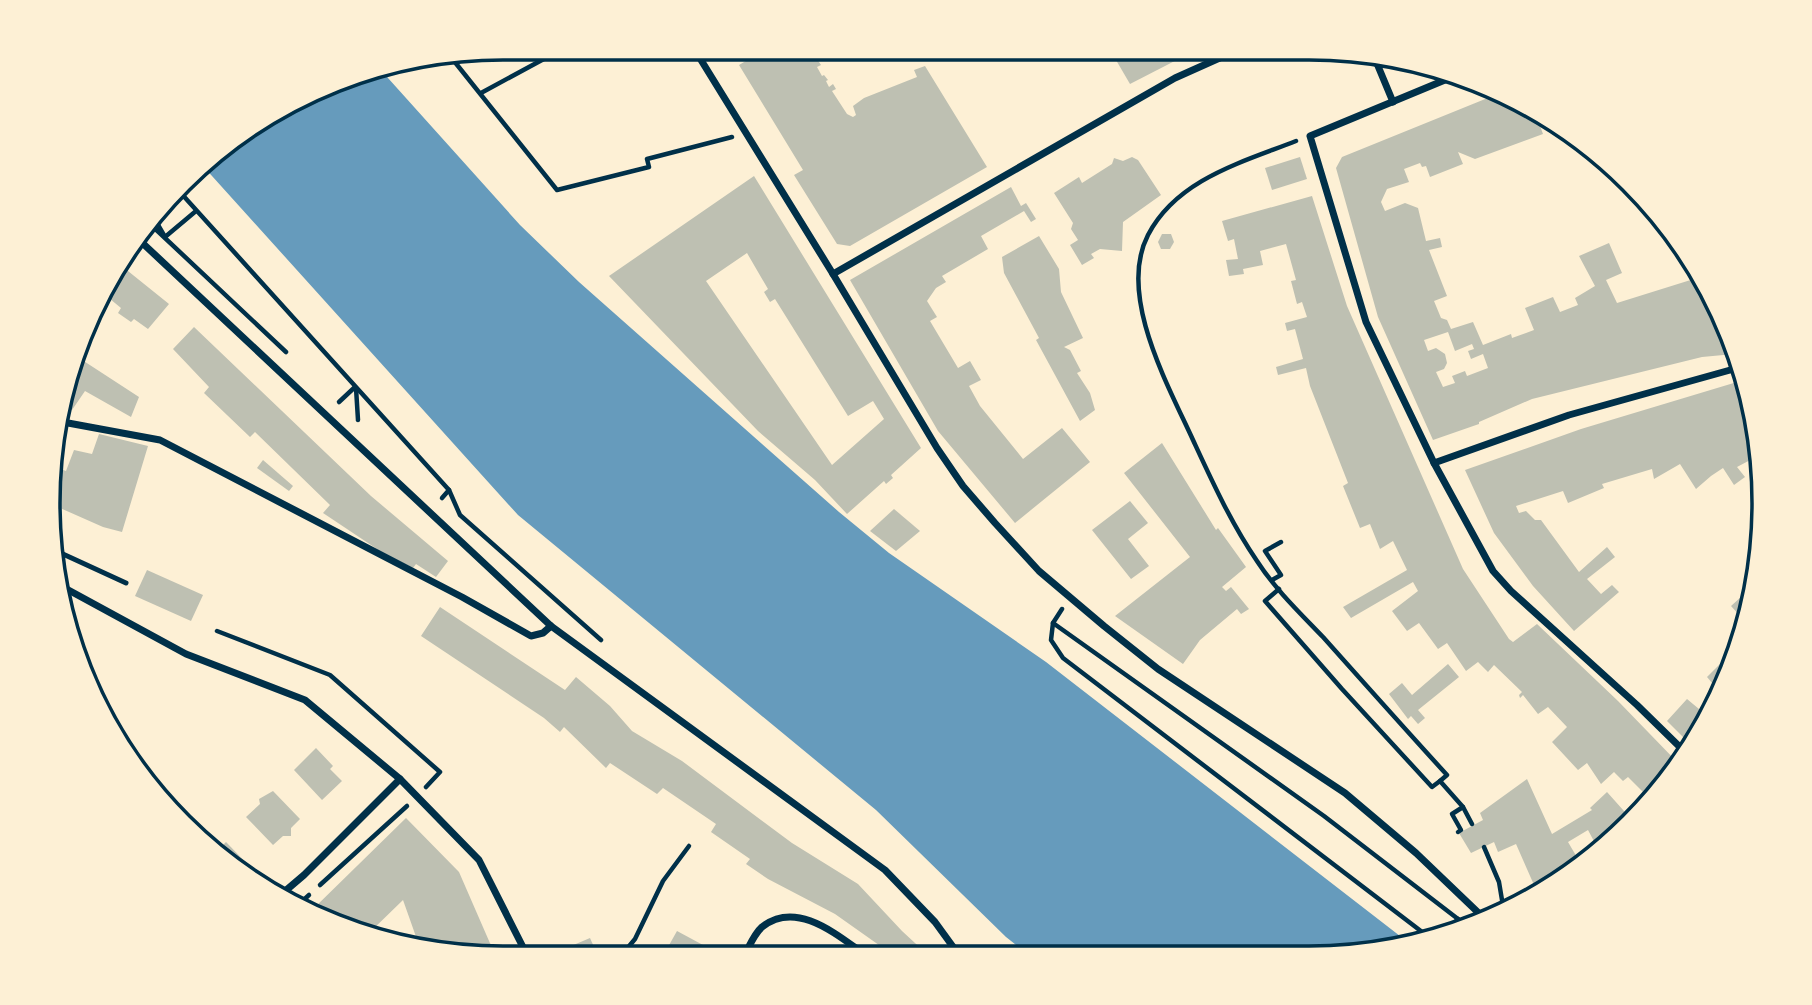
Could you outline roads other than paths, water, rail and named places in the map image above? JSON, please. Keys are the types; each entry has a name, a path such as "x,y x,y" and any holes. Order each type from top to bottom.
{"street":[{"path":"701,60 937,447 963,486 1039,570 1158,668 1345,793 1416,853 1478,912"},
{"path":"833,274 1175,78 1215,60"},
{"path":"1378,65 1393,102"},
{"path":"1444,81 1310,136 1366,322 1433,463 1493,571 1511,591 1679,747"},
{"path":"143,244 551,626 885,870 935,922 952,946"},
{"path":"1433,463 1569,415 1732,370"},
{"path":"68,423 160,440 462,597 531,636 544,633 551,626"},
{"path":"68,590 186,654 305,701 400,779 479,860 522,946"},
{"path":"287,889 400,779"},
{"path":"750,946 760,928 782,917 816,921 852,946"}],"lane":[{"path":"62,553 126,583"}],"water":[{"path":"386,76 520,225 579,282 839,512 889,553 1046,662 1400,936 1367,942 1310,946 1018,946 876,810 518,515 208,171 210,169 256,134 307,105 333,93"}]}
